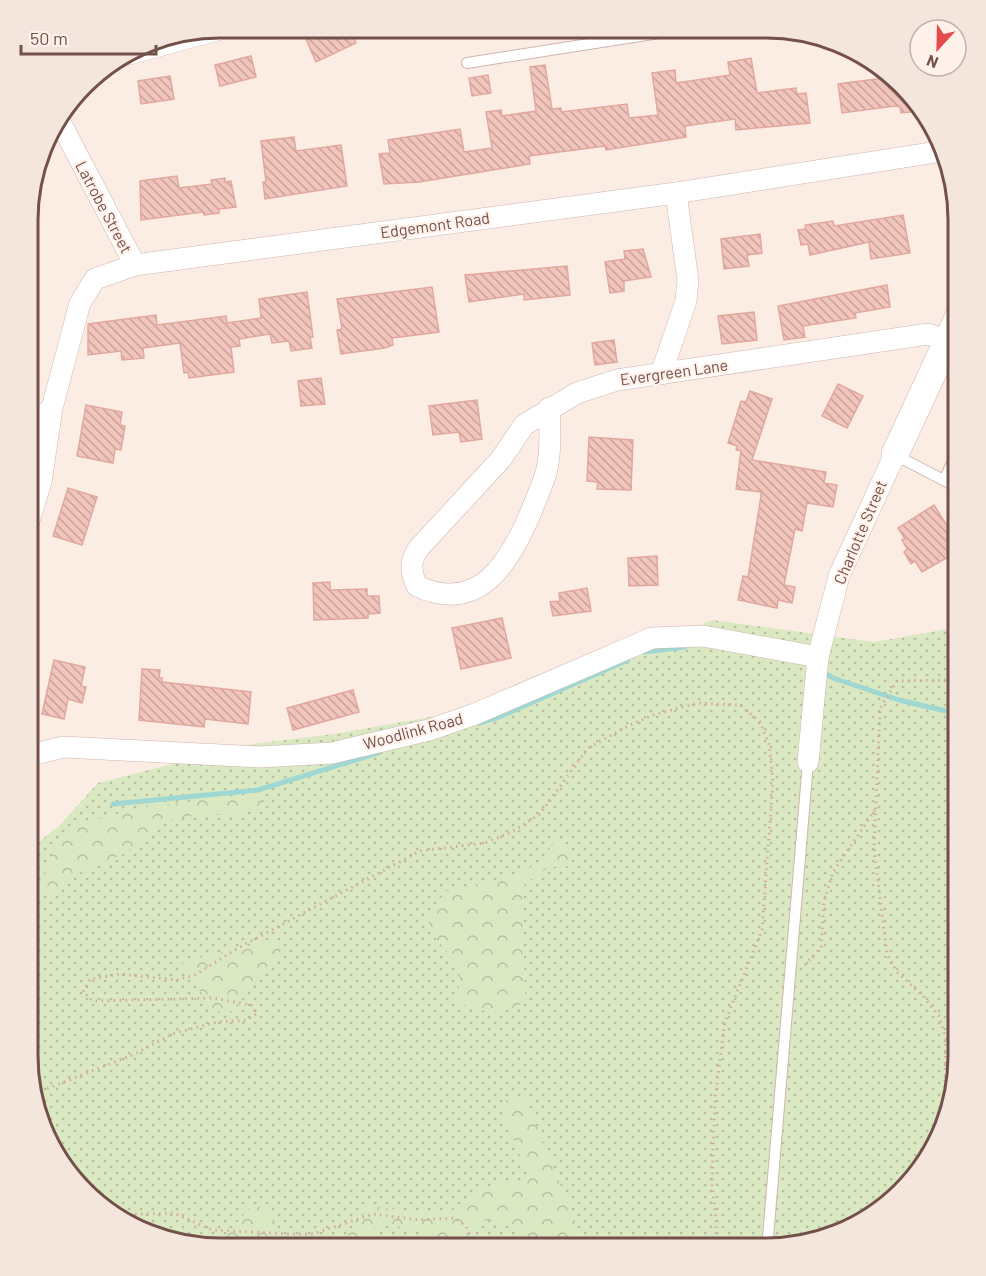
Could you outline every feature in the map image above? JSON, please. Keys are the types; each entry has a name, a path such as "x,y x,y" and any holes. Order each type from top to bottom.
{"street":[{"name":"Latrobe Street","path":"63,127 135,265"},
{"name":"Edgemont Road","path":"38,492 52,408 80,303 95,279 135,265 676,193 936,152"},
{"path":"661,374 686,300 688,281 676,193"},
{"name":"Evergreen Lane","path":"549,408 550,441 547,471 510,556 499,572 486,584 472,590 433,594 417,586 412,574 411,560 501,459 525,425 549,408 577,393 617,380 928,334 947,340"},
{"name":"Charlotte Street","path":"808,762 818,657 839,576 947,340"},
{"path":"38,419 52,408"},
{"name":"Woodlink Road","path":"38,753 63,747 259,757 332,753 429,730 475,714 652,638 703,636 818,657"}],"lane":[{"path":"467,63 627,38"},
{"path":"895,454 948,482"},
{"path":"944,480 948,471"},
{"path":"768,1238 808,762"}],"path":[{"path":"942,1105 945,1082 946,1038 939,1016 924,997 897,972 887,954 874,849 880,708 897,681 948,680"},
{"path":"41,1091 135,1054 172,1034 217,1022 246,1020 257,1014 252,1005 213,998 93,1001 83,992 90,979 121,974 176,980 195,975 238,948 420,851 484,843 512,832 540,814 588,748 630,725 653,715 698,703 731,702 748,710 760,722 769,744 773,781 762,930 725,1023 715,1098 712,1185 716,1238"},
{"path":"789,982 821,947 824,901 833,872 876,808"},
{"path":"130,1214 174,1213 212,1230 291,1234 313,1234 373,1214 419,1220 455,1218 466,1226 469,1238"}],"green space":[{"path":"712,620 874,642 948,629 948,1068 939,1115 918,1158 886,1193 857,1214 836,1225 813,1232 778,1238 208,1238 173,1232 150,1225 109,1201 75,1167 62,1147 51,1126 39,1080 38,842 58,827 98,783 252,744 334,734 522,701"},
{"path":"262,793 266,796 262,807 237,814 199,815 169,820 123,854 73,876 59,893 42,894 38,890 60,841 81,823 145,807"},
{"path":"557,836 571,855 573,866 549,867 525,883 522,896 525,994 522,1003 506,1010 491,1012 458,1003 460,967 437,940 426,917 446,891 521,874 544,858"},
{"path":"271,940 283,946 232,1011 221,1012 211,1008 182,962"},
{"path":"515,1094 526,1100 582,1238 530,1238 502,1223 487,1220 480,1222 466,1238 426,1238 424,1233 388,1224 374,1228 370,1238 349,1238 348,1235 370,1206 422,1213 451,1211 482,1189 497,1184 526,1183 528,1175 501,1110 502,1103"},
{"path":"257,1205 266,1210 284,1238 224,1238 251,1206"}],"building":[{"path":"354,38 356,43 316,62 306,39"},
{"path":"251,56 256,77 220,86 215,65"},
{"path":"751,58 757,93 796,88 797,94 806,93 810,123 736,130 735,119 685,126 686,137 606,150 605,146 529,156 530,164 419,182 384,184 379,154 390,153 388,140 460,129 464,152 492,148 486,112 501,110 502,116 536,111 530,67 545,65 552,109 561,108 561,112 627,104 629,118 658,115 652,73 675,70 676,83 730,75 728,62"},
{"path":"488,75 491,93 472,96 469,78"},
{"path":"170,76 174,99 141,104 138,81"},
{"path":"881,78 913,112 901,113 900,107 895,106 842,113 838,84"},
{"path":"294,137 296,151 341,145 347,186 265,199 263,182 266,182 261,141"},
{"path":"177,176 179,188 212,184 211,180 225,178 225,182 231,181 236,207 219,209 219,213 204,215 203,212 141,220 140,181"},
{"path":"903,215 910,253 871,259 869,242 810,255 808,244 801,245 798,230 806,229 805,225 833,221 834,226"},
{"path":"760,234 762,253 747,255 749,266 724,269 721,239"},
{"path":"643,249 651,277 624,281 624,291 610,293 605,262 625,259 624,251"},
{"path":"567,266 570,295 524,300 524,294 469,302 465,275"},
{"path":"887,285 890,307 855,313 856,318 803,326 805,337 784,340 778,306"},
{"path":"432,287 439,332 392,338 393,345 385,348 341,354 337,330 342,329 337,299"},
{"path":"307,292 313,337 310,338 312,348 291,351 289,341 272,343 270,334 239,339 240,346 231,347 234,372 189,378 188,372 184,373 180,343 143,348 144,358 122,360 121,351 88,355 88,324 156,315 157,325 226,316 227,323 261,318 259,299"},
{"path":"754,312 757,340 722,344 718,316"},
{"path":"614,340 617,362 595,365 592,343"},
{"path":"321,378 325,404 301,406 298,381"},
{"path":"838,384 863,396 847,428 822,416"},
{"path":"750,391 772,399 752,460 826,472 824,483 837,485 833,507 807,503 802,531 795,529 784,585 795,587 792,603 778,600 777,608 738,600 743,576 748,577 761,492 736,489 741,451 736,450 737,446 728,443 741,401 746,402"},
{"path":"477,400 482,439 461,442 459,432 433,435 429,406"},
{"path":"86,405 122,412 120,425 125,426 121,450 115,449 113,463 77,456"},
{"path":"589,437 633,440 631,490 597,489 598,482 587,481"},
{"path":"68,488 97,497 82,545 53,536"},
{"path":"934,505 948,527 948,557 922,572 915,561 911,564 904,552 907,549 902,540 905,539 898,528"},
{"path":"657,556 658,585 629,586 628,558"},
{"path":"330,582 330,590 367,589 367,596 379,596 380,613 368,614 368,618 314,620 313,583"},
{"path":"587,588 591,611 553,616 550,602 560,601 559,593"},
{"path":"502,618 511,658 461,669 452,628"},
{"path":"54,660 85,667 81,686 86,687 82,703 68,699 64,719 42,714"},
{"path":"142,669 160,670 159,678 162,678 162,682 251,692 248,724 205,719 204,727 139,720"},
{"path":"353,690 359,712 293,730 287,708"}],"waterway":[{"path":"644,652 685,647"},
{"path":"479,723 499,717 628,660"},
{"path":"823,672 833,678 899,700 948,711"},
{"path":"113,804 258,790 378,753"}]}
